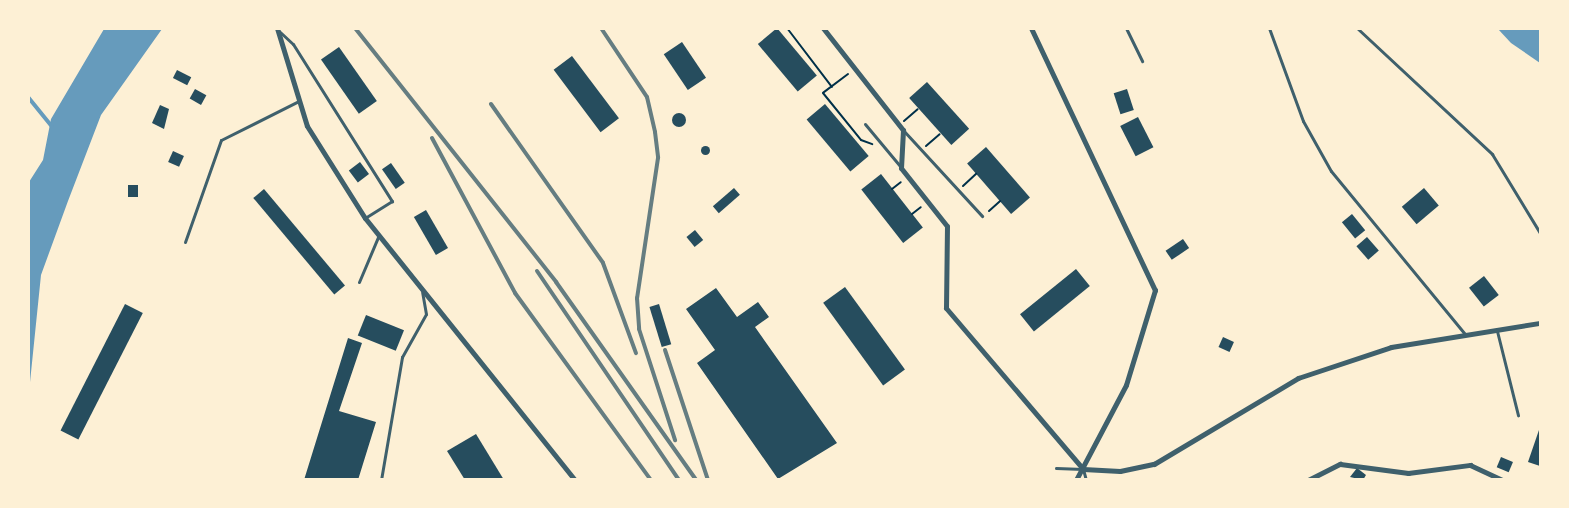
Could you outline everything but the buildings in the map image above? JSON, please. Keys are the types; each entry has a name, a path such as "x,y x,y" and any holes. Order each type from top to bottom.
{"street":[{"path":"823,28 901,128 901,168 947,226 946,308 954,312 1083,469 1120,471 1154,464 1298,378 1391,347 1540,323"},
{"path":"1031,28 1155,290 1126,385 1076,480"},
{"path":"278,30 297,102 365,218 575,480"},
{"path":"1308,480 1340,464 1408,473 1470,465 1502,480"}],"lane":[{"path":"1126,28 1142,62"},
{"path":"1269,28 1303,121 1331,171 1465,334"},
{"path":"1357,28 1492,154 1540,233"},
{"path":"278,30 293,44 392,201 365,218"},
{"path":"185,242 221,140 297,102"},
{"path":"865,124 901,168"},
{"path":"901,128 923,148 982,216"},
{"path":"359,282 378,237"},
{"path":"381,480 402,357 426,314 422,290"},
{"path":"1497,330 1518,415"},
{"path":"1056,468 1083,469 1086,480"}],"path":[{"path":"787,28 832,87"},
{"path":"788,39 792,36"},
{"path":"808,66 813,62"},
{"path":"901,128 918,109"},
{"path":"837,118 840,114"},
{"path":"923,148 940,134"},
{"path":"858,143 861,140"},
{"path":"959,190 976,174"},
{"path":"892,189 901,182"},
{"path":"982,216 1000,201"},
{"path":"912,214 921,207"}],"water":[{"path":"104,29 162,29 101,115 68,201 41,275 29,392 29,182 43,160 51,119"},
{"path":"1498,29 1540,29 1540,63 1511,43"}],"waterway":[{"path":"28,97 52,127"}],"railway":[{"path":"355,28 556,282 696,480"},
{"path":"601,28 647,97 655,132 658,158 637,298 639,329 675,440"},
{"path":"491,104 603,263 636,353"},
{"path":"432,138 515,293 651,480"},
{"path":"537,271 679,480"},
{"path":"665,350 708,480"}]}
